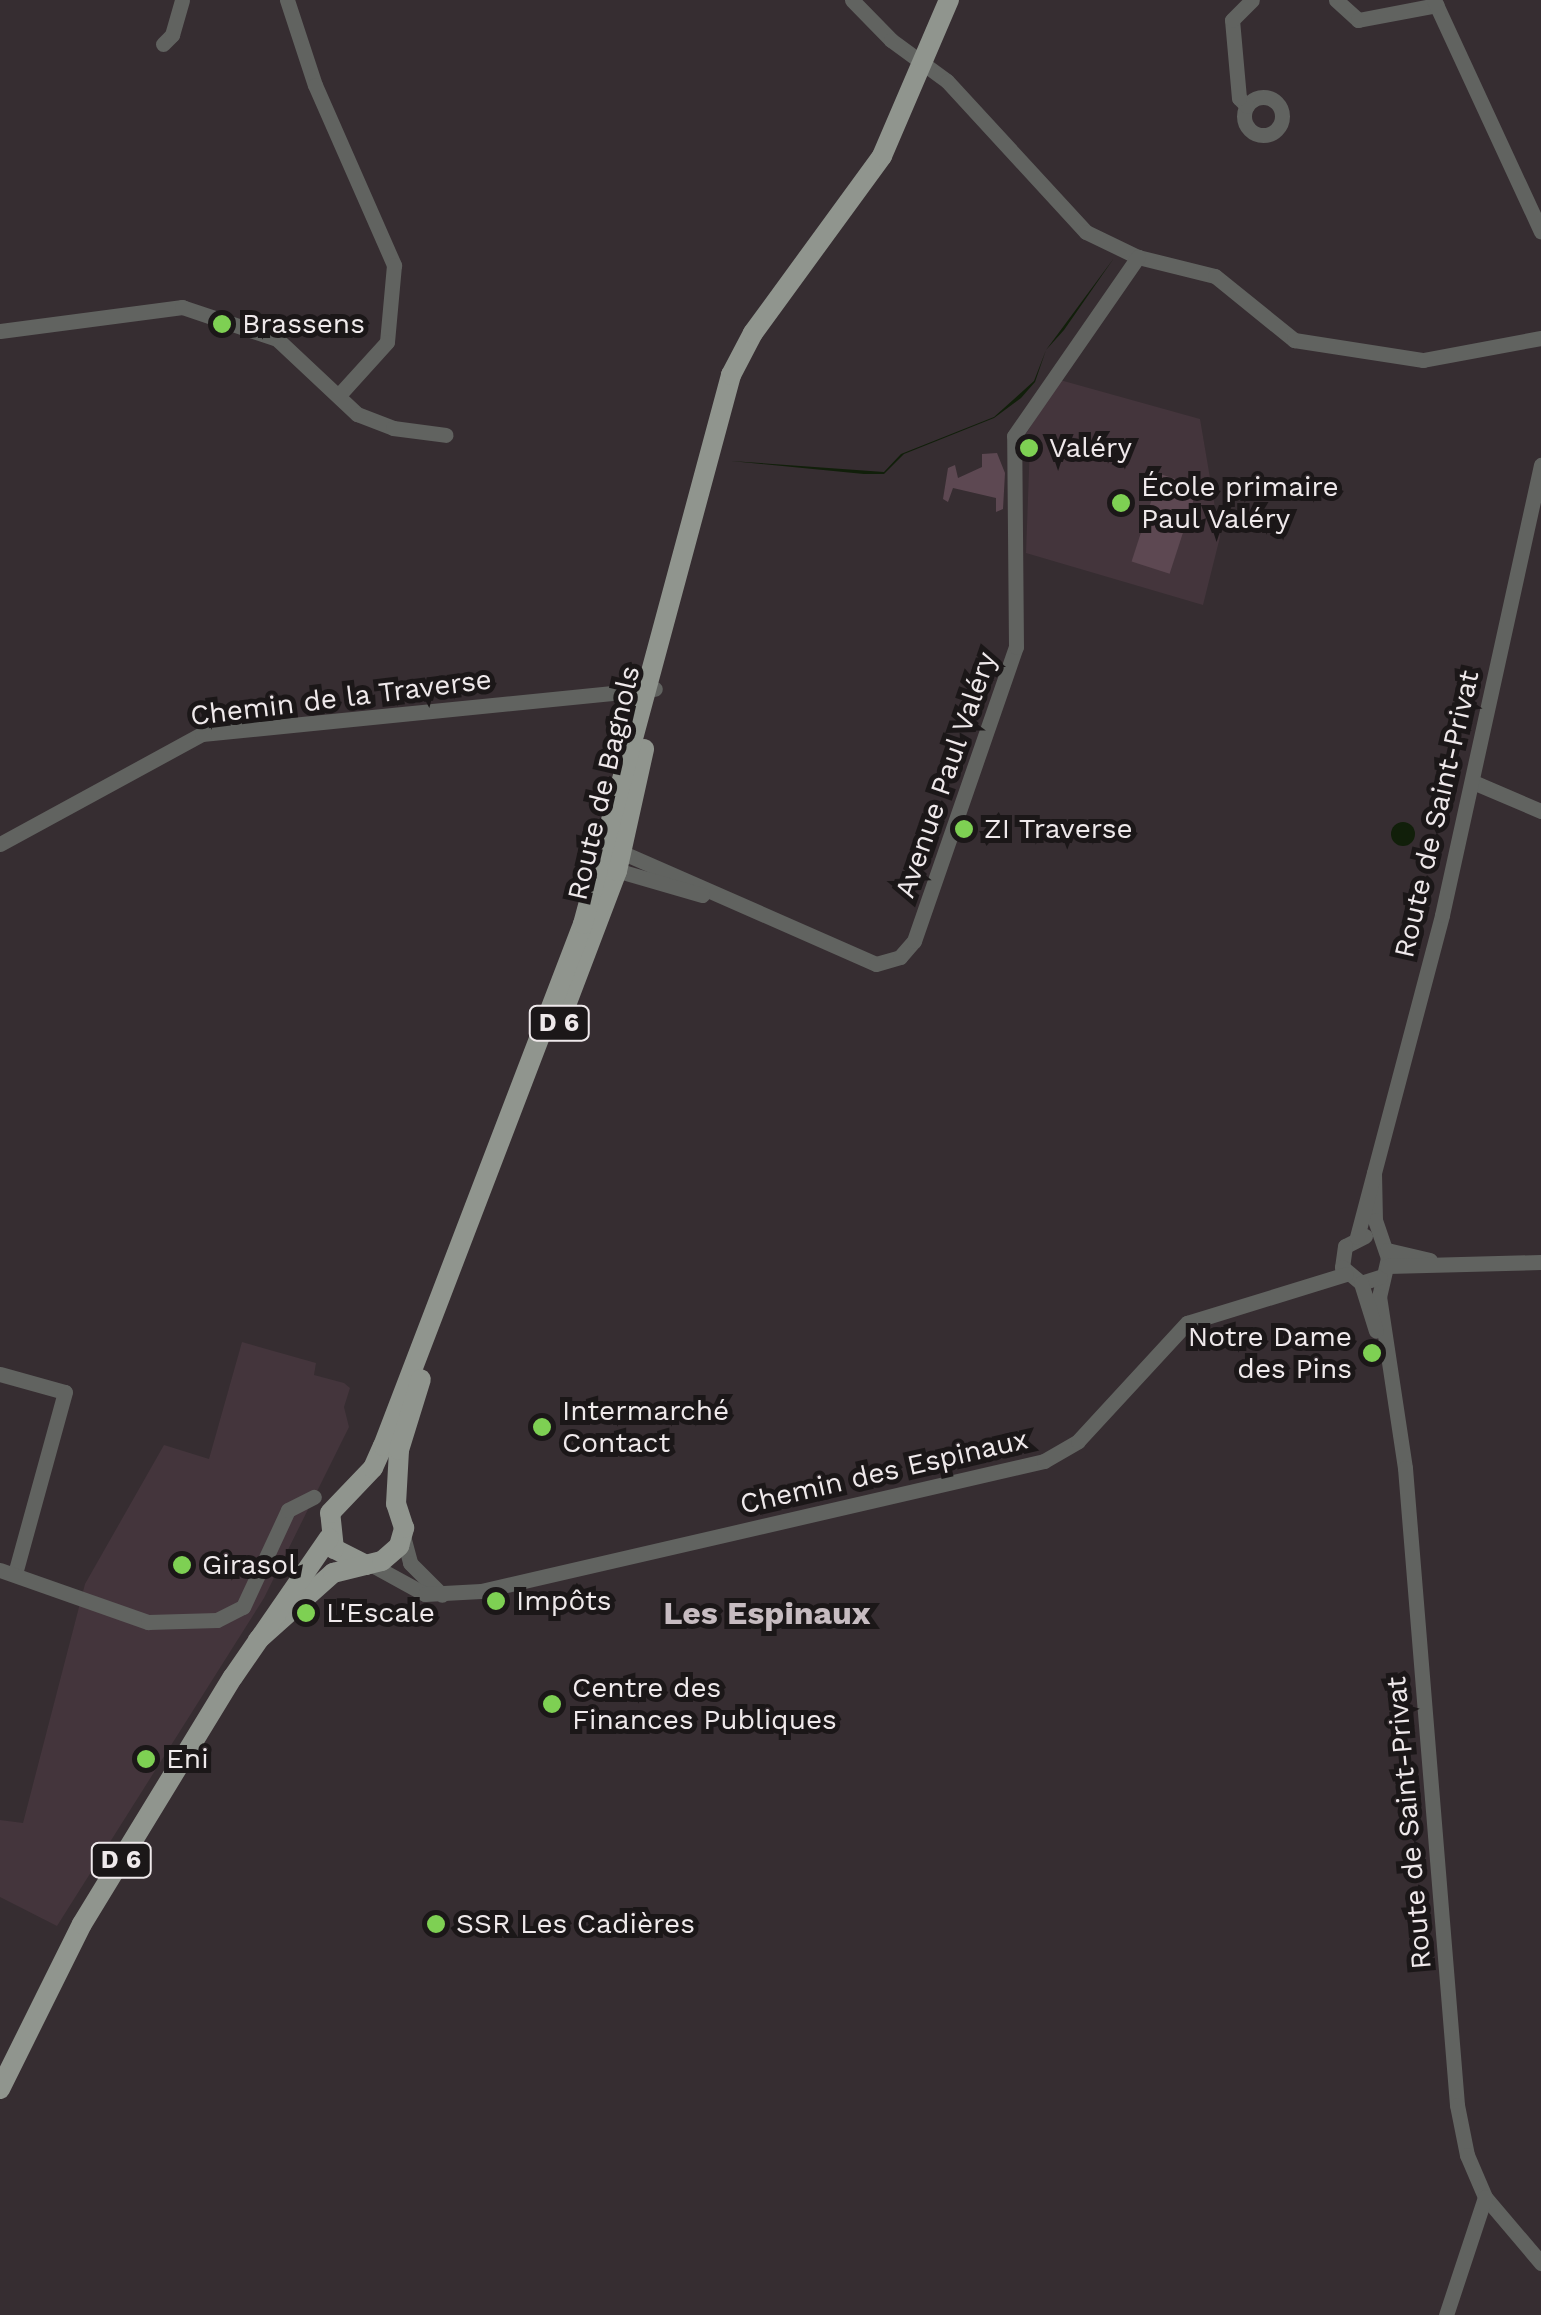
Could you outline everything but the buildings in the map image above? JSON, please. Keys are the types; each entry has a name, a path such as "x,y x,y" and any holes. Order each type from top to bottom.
{"main road":[{"name":"Route de Bagnols","path":"426,1344 578,961 612,858 679,562 736,364 865,184 949,0"},
{"name":"D 6","path":"348,1494 383,1446 426,1344"},
{"name":"D 6","path":"396,1504 399,1450 426,1344"},
{"path":"377,1490 396,1504 403,1536 392,1555 369,1565 343,1558 329,1536 330,1513 348,1494 377,1490"},
{"name":"D 6","path":"0,2089 82,1924 258,1640 329,1536"},
{"name":"D 6","path":"258,1640 333,1572 369,1565"}],"street":[{"path":"163,44 182,0"},
{"path":"287,0 315,85 394,265 388,342 339,394"},
{"path":"852,0 921,65 947,81 1086,232 1138,257 1215,276 1294,340 1324,348 1423,360 1541,338"},
{"path":"1247,106 1239,98 1232,20 1252,0"},
{"path":"1336,0 1358,20 1435,2 1541,232"},
{"name":"Avenue Paul Valéry","path":"612,858 876,964 900,957 914,941 1016,646 1014,436 1138,257"},
{"path":"0,330 182,307 277,339 357,414 393,428 446,436"},
{"name":"Route de Saint-Privat","path":"1343,1267 1357,1236 1473,782 1541,465"},
{"name":"Chemin de la Traverse","path":"0,844 202,734 649,689"},
{"path":"1473,782 1541,811"},
{"name":"Route de Saint-Privat","path":"1374,1172 1383,1258 1386,1356 1405,1468 1457,2105 1467,2155 1486,2196 1541,2264"},
{"path":"1357,1236 1383,1258 1541,1262"},
{"path":"1343,1267 1361,1283 1383,1258"},
{"name":"Chemin des Espinaux","path":"369,1565 424,1594 496,1588 1044,1461 1078,1441 1187,1323 1282,1295 1343,1267"},
{"name":"Route de Saint-Privat","path":"1361,1283 1386,1356"},
{"path":"0,1374 66,1392 8,1572 148,1622 217,1620 243,1606 253,1592 288,1510 314,1496 348,1494"},
{"path":"314,1496 329,1536"},
{"path":"403,1536 410,1563 442,1594"},
{"path":"1446,2315 1486,2196"}],"shaded area":[{"path":"1114,258 1064,330 1046,350"},
{"path":"1046,350 1035,382 1021,398 994,418 904,454 884,474 731,461 884,472 901,454 994,417 1034,381"},
{"name":"École primaire Paul Valéry","path":"1060,380 1200,419 1220,537 1203,605 1026,553 1030,443 1024,437"},
{"path":"997,453 1005,473 1003,509 996,512 996,498 953,488 948,502 943,499 948,468 955,465 958,478 982,467 982,454"},
{"path":"1160,474 1198,486 1170,574 1132,561"},
{"path":"1403,822 1412,825 1412,843 1403,846 1394,843 1391,834 1394,825"},
{"path":"242,1342 316,1363 314,1375 344,1383 350,1388 344,1407 349,1427 264,1598 57,1926 0,1897 0,1820 23,1823 85,1584 164,1445 209,1459"}],"place":[{"name":"Brassens","path":"222,324"},
{"name":"Valéry","path":"1029,448"},
{"name":"École primaire Paul Valéry","path":"1121,503"},
{"name":"ZI Traverse","path":"964,829"},
{"name":"Notre Dame des Pins","path":"1372,1353"},
{"name":"Intermarché Contact","path":"542,1427"},
{"name":"Girasol","path":"182,1565"},
{"name":"Impôts","path":"496,1601"},
{"name":"L'Escale","path":"306,1613"},
{"name":"Centre des Finances Publiques","path":"552,1704"},
{"name":"Eni","path":"146,1759"},
{"name":"SSR Les Cadières","path":"436,1924"}],"district":[{"name":"Les Espinaux","path":"767,1613"}]}
